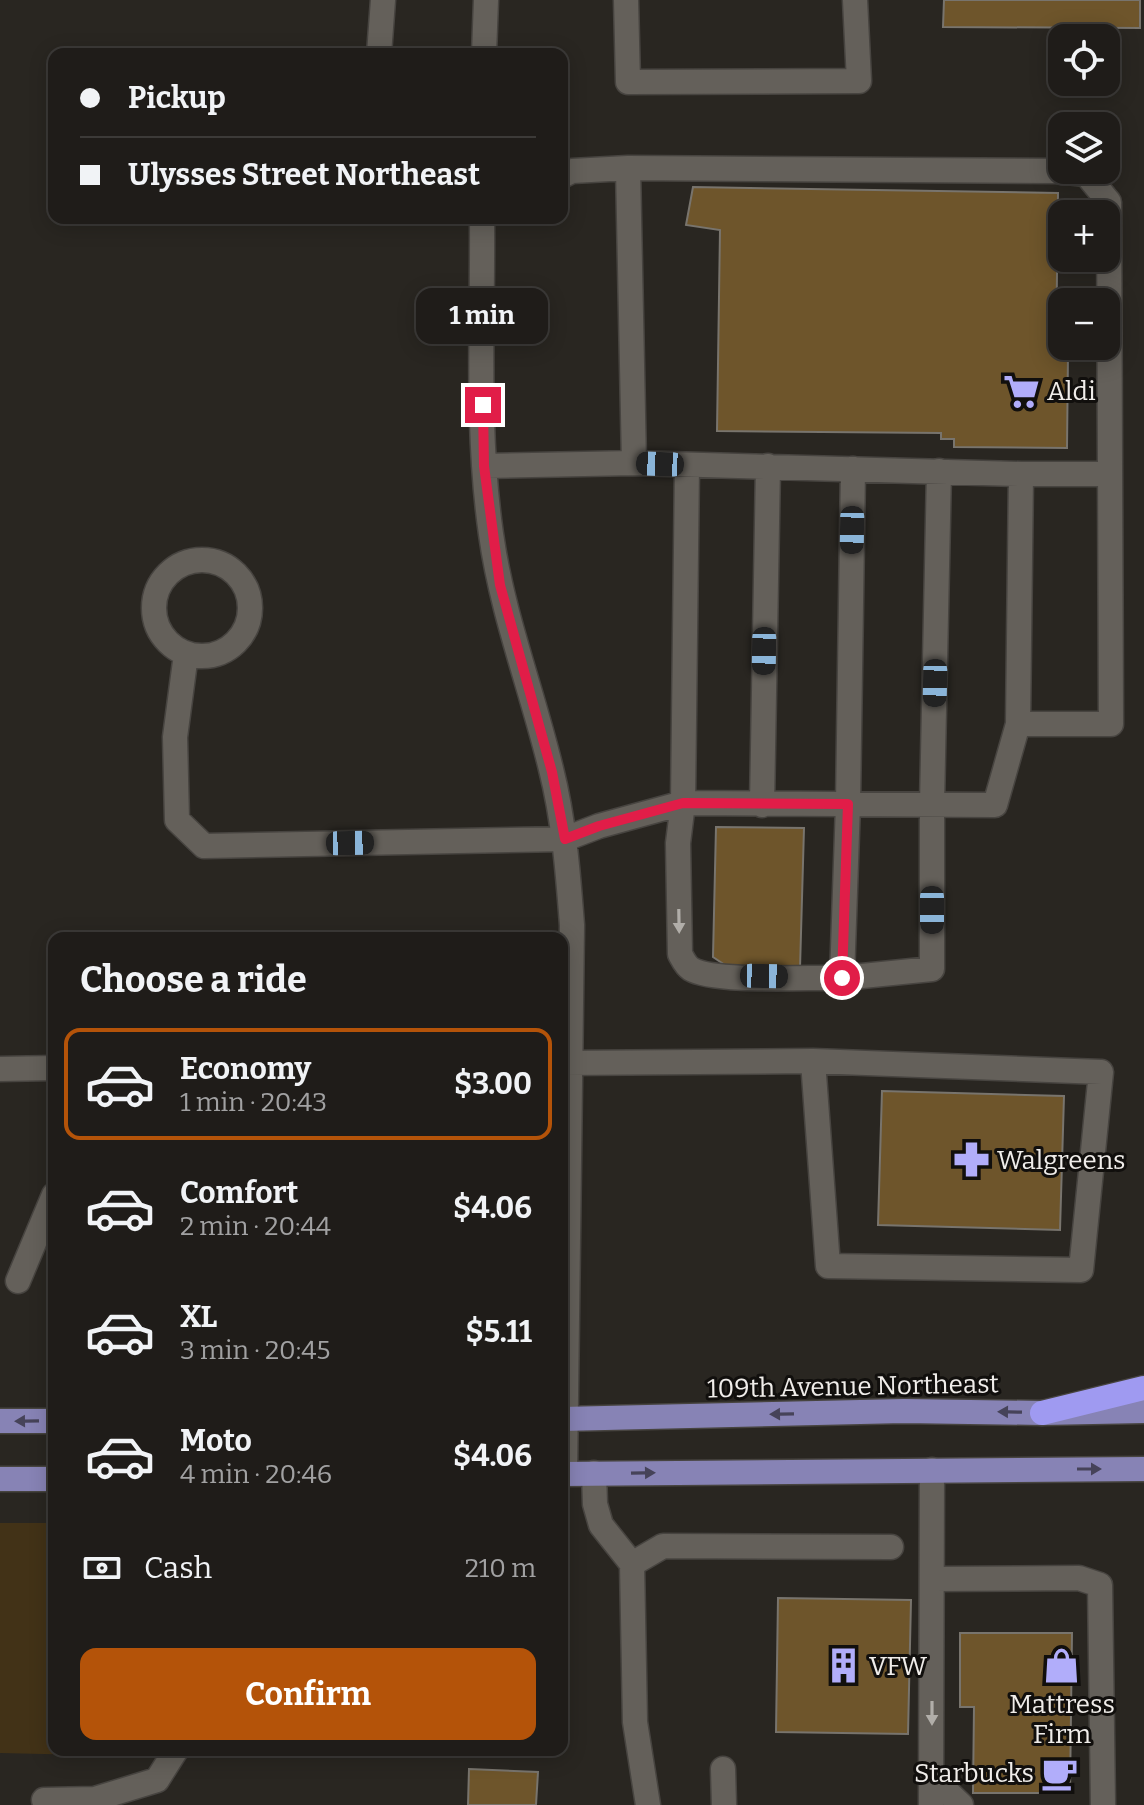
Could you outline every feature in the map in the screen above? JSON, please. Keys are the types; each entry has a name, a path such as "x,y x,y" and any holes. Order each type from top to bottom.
{"highway":[{"path":"1042,1413 1144,1388"}],"main road":[{"name":"109th Avenue Northeast","path":"568,1419 904,1411 1144,1411"},
{"path":"0,1421 48,1421"},
{"path":"568,1474 1144,1469"},
{"path":"0,1479 48,1479"}],"street":[{"path":"379,48 383,0"},
{"path":"484,48 486,0"},
{"path":"626,0 628,82 859,81 855,0"},
{"path":"628,168 634,463"},
{"path":"568,173 628,168 1057,171 1086,174 1109,202 1111,724 1018,724"},
{"path":"482,224 484,466 500,585 552,772 565,839 572,925 568,1035"},
{"path":"484,466 634,463 1110,474"},
{"path":"687,465 683,803 678,843 680,954 687,967 696,971 739,976 842,978 932,969 939,471"},
{"path":"762,805 768,466"},
{"path":"842,978 853,469"},
{"path":"186,654 175,737 177,820 204,846 565,839 599,826 683,803 995,805 1018,724 1021,474"},
{"path":"204,559 219,562 233,571 244,584 249,600 249,616 244,632 233,645 211,655 186,654 172,646 155,622 153,606 156,591 163,578 175,567 204,559"},
{"path":"568,1063 813,1061 1101,1072 1081,1270 828,1266 813,1061"},
{"path":"0,1069 48,1068"},
{"path":"18,1281 48,1209"},
{"path":"931,1805 932,1470"},
{"path":"594,1473 595,1504 601,1525 632,1564 635,1722 648,1805"},
{"path":"632,1564 663,1546 891,1547"},
{"path":"933,1579 1079,1578 1100,1585 1103,1805"},
{"path":"44,1800 95,1799 157,1780 172,1756"},
{"path":"723,1769 724,1805"},
{"path":"932,1777 961,1805"}],"shaded area":[{"path":"0,1523 48,1523 48,1754 0,1753"}],"building":[{"path":"944,0 1140,0 1140,28 1120,28 1120,24 943,27"},
{"path":"693,187 1058,193 1058,200 1048,200 1048,272 1057,272 1057,288 1048,288 1048,360 1068,360 1067,448 954,447 954,439 941,439 941,433 717,431 720,230 686,225"},
{"path":"716,827 804,828 800,968 728,967 713,957"},
{"name":"Walgreens","path":"882,1091 1064,1096 1060,1230 878,1225"},
{"name":"VFW","path":"778,1598 911,1600 908,1734 776,1732"},
{"path":"960,1633 1072,1633 1070,1793 973,1793 974,1707 960,1707"},
{"path":"469,1769 538,1772 536,1805 468,1805"}],"place":[{"name":"Aldi","path":"1021,391"},
{"name":"Walgreens","path":"971,1160"},
{"name":"Mattress Firm","path":"1062,1665"},
{"name":"VFW","path":"843,1666"},
{"name":"Starbucks","path":"1060,1773"}],"route":[{"path":"483,405 484,466 500,585 552,772 565,839 599,826 683,803 848,804 842,978"}]}
